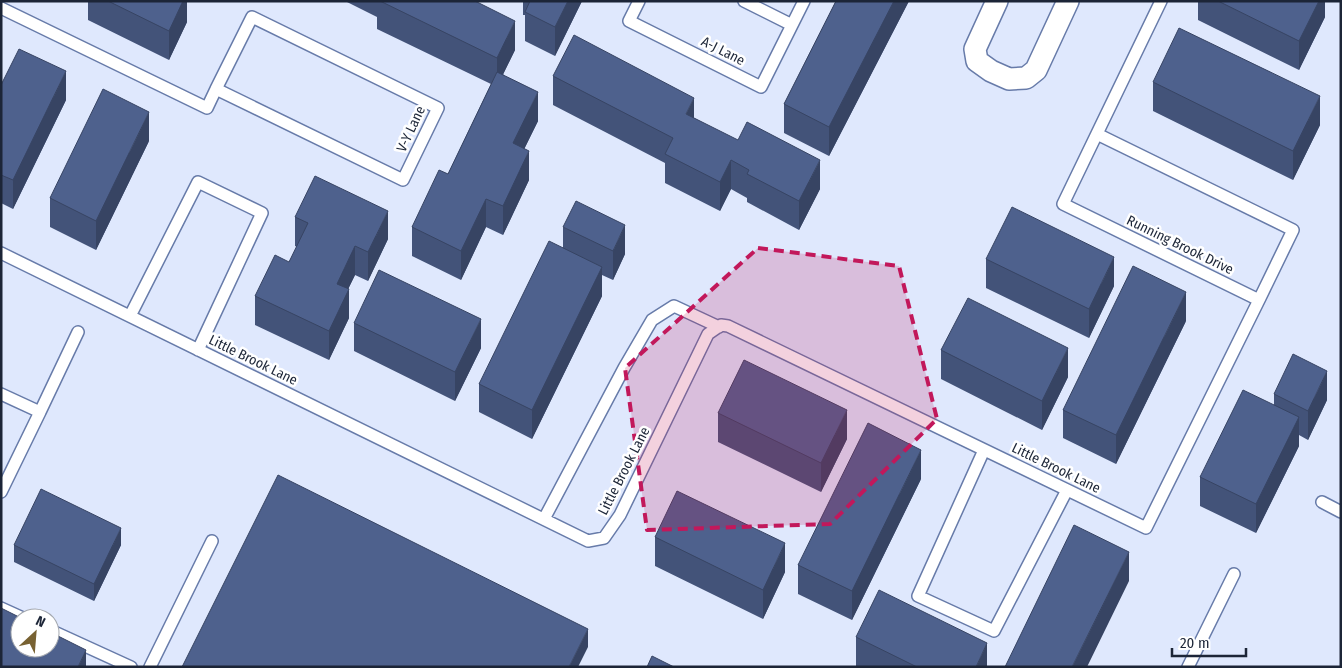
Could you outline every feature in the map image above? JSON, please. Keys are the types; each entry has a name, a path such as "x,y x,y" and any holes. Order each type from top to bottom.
{"street":[{"path":"997,1 975,49 976,60 990,72 1009,79 1026,78 1036,70 1068,1"}],"lane":[{"name":"A-J Lane","path":"639,1 629,21 761,87 804,1"},
{"path":"744,1 792,25"},
{"name":"Running Brook Drive","path":"1161,1 1063,204 1259,300"},
{"name":"V-Y Lane","path":"1,8 207,108 216,89 252,17 438,108 403,180 216,89"},
{"path":"1097,134 1293,230 1259,300"},
{"path":"130,316 198,182 262,213 198,350"},
{"name":"Little Brook Lane","path":"1,253 588,541 604,538 620,515 708,334 721,325 728,326 1146,528 1259,300"},
{"path":"544,519 624,368 652,320 674,306 719,327"},
{"path":"1,492 78,332"},
{"path":"1,394 40,412"},
{"path":"984,450 918,596 994,631 1067,490"},
{"path":"1322,502 1341,512"},
{"path":"150,667 212,541"},
{"path":"1188,667 1234,574"},
{"path":"60,635 131,667"}],"highlighted area":[{"path":"758,248 899,266 937,419 830,524 647,530 625,368"}],"building":[{"path":"108,1 183,1 169,31"},
{"path":"380,1 475,1 515,21 497,58"},
{"path":"530,1 568,1 555,27 525,12"},
{"path":"836,1 894,1 829,127 784,104"},
{"path":"1218,1 1319,1 1299,41"},
{"path":"1179,28 1320,96 1293,151 1153,82"},
{"path":"574,35 694,98 686,114 738,140 747,122 820,160 799,201 747,174 749,170 731,160 720,182 665,154 673,138 553,76"},
{"path":"19,49 66,71 13,180 1,175 1,85"},
{"path":"497,72 538,92 513,143 529,151 503,206 486,199 461,251 412,227 439,170 448,174"},
{"path":"103,89 149,112 96,221 50,198"},
{"path":"315,176 388,211 368,252 355,246 337,284 349,289 329,331 255,296 275,255 289,262 308,223 295,217"},
{"path":"576,201 625,225 613,251 563,227"},
{"path":"1012,207 1114,257 1089,309 986,259"},
{"path":"549,241 602,267 532,410 479,384"},
{"path":"1133,266 1186,292 1116,435 1063,410"},
{"path":"379,270 481,319 455,372 354,323"},
{"path":"968,298 1068,348 1042,401 941,350"},
{"path":"1293,354 1327,371 1308,411 1274,394"},
{"path":"744,360 847,410 821,463 718,413"},
{"path":"1243,390 1299,417 1256,504 1200,477"},
{"path":"868,423 921,450 852,591 798,565"},
{"path":"278,475 588,629 569,667 182,667"},
{"path":"41,489 121,528 94,584 14,545"},
{"path":"677,491 785,543 763,590 655,537"},
{"path":"1074,525 1129,552 1072,667 1005,667"},
{"path":"879,590 987,643 976,667 917,667 856,637"},
{"path":"1,608 10,612 10,658 60,658 60,637 86,650 78,667 1,667"},
{"path":"652,656 674,667 647,667"}]}
